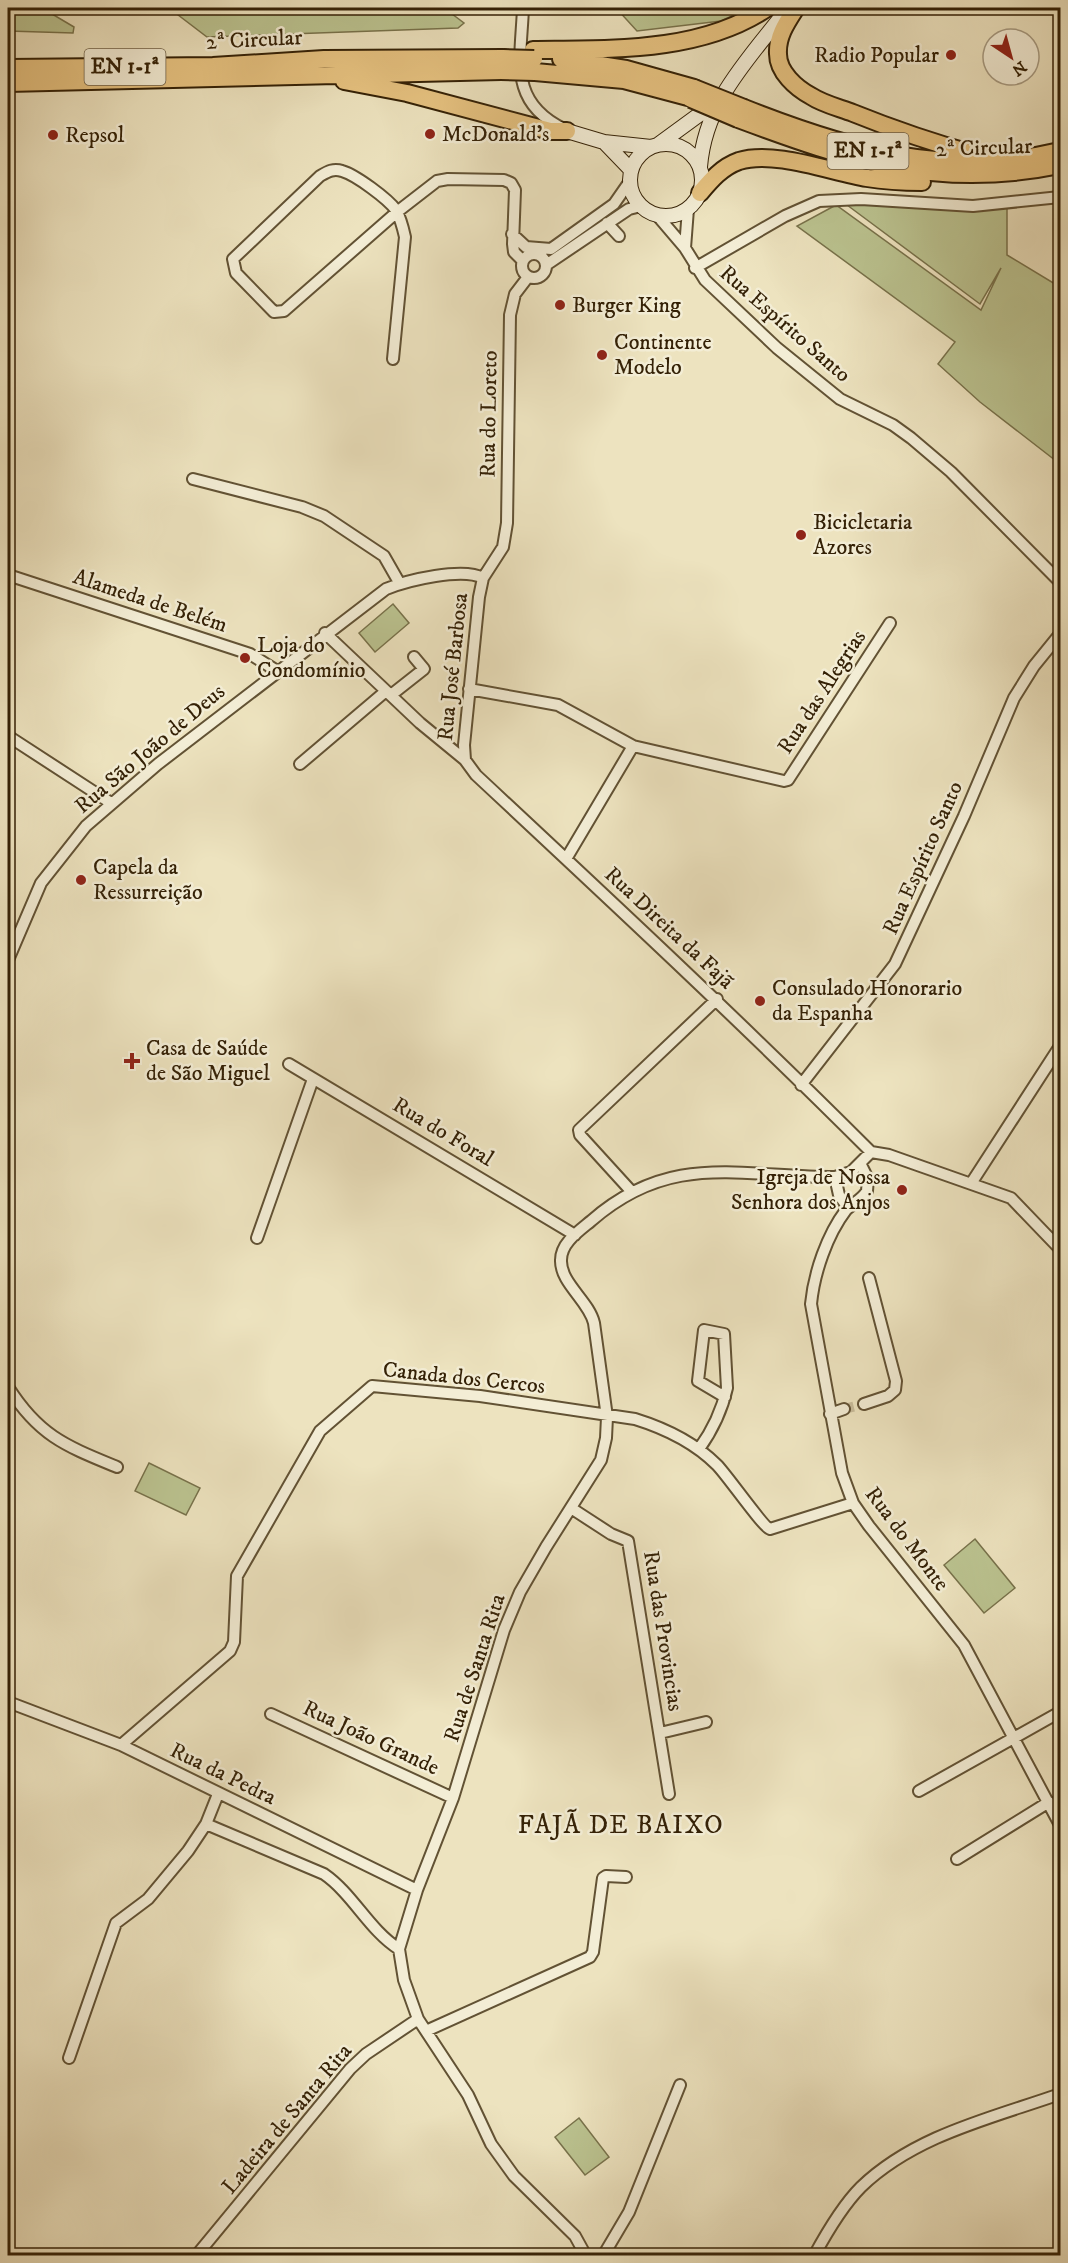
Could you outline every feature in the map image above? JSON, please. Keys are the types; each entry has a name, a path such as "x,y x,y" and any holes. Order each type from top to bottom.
{"highway":[{"path":"534,60 670,43 729,28 767,8"},
{"path":"796,8 781,34 778,55 785,73 794,85 812,97 876,122 945,147 998,161"},
{"name":"2ª Circular","path":"8,68 213,66 324,59 502,65"},
{"name":"EN 1-1ª","path":"502,65 534,60 597,63 663,78 691,93 741,113"},
{"name":"2ª Circular","path":"8,82 320,75 502,65"},
{"path":"320,75 418,95 550,131 567,130"},
{"name":"2ª Circular","path":"741,113 866,150 910,158 957,162 998,161 1060,151"},
{"name":"2ª Circular","path":"741,113 862,162 909,171 958,175 1008,173 1060,165"},
{"path":"700,193 716,175 729,165 751,159 772,159 896,181 938,183 958,175"}],"main road":[{"path":"778,8 700,114 642,153 631,176 632,190 641,206 656,214 672,215 688,209 700,193 703,136 718,102 788,8"},
{"path":"567,130 604,142 679,146 688,151 700,167"},
{"path":"604,142 631,176"}],"street":[{"path":"523,8 524,92 539,114 567,130"},
{"path":"393,359 405,237 397,212 382,196 343,171 328,171 236,255 233,269 271,310 281,313 397,212 437,181 448,178 504,180 511,183 515,190 512,234 514,252 523,261 523,272 528,277 540,277 544,261 551,249 614,204 631,176"},
{"path":"695,268 784,216 819,201 861,199 973,206 1060,197"},
{"path":"544,261 629,209 641,206"},
{"path":"685,248 688,209"},
{"name":"Rua Espírito Santo","path":"656,214 685,248 695,268 804,372 840,399 893,424 919,445 951,472 1060,582"},
{"path":"607,224 620,236"},
{"path":"512,234 526,246 551,249"},
{"path":"523,261 532,255 544,261"},
{"name":"Rua do Loreto","path":"483,578 499,556 507,523 510,315 515,294 528,277"},
{"path":"193,479 302,507 324,516 384,556 400,584"},
{"name":"Rua São João de Deus","path":"8,960 41,883 86,826 111,802 374,597 400,584 468,573 483,578"},
{"name":"Alameda de Belém","path":"8,575 250,654 277,671"},
{"name":"Rua José Barbosa","path":"465,760 469,689 483,578"},
{"name":"Rua das Alegrias","path":"633,746 784,781 788,780 890,623"},
{"name":"Rua Direita da Fajã","path":"325,633 452,752 465,760 476,775 717,999 801,1085 871,1152"},
{"name":"Rua Espírito Santo","path":"801,1085 896,964 964,816 1014,698 1034,666 1060,634"},
{"path":"300,764 388,693 424,669 414,657"},
{"path":"469,689 558,705 633,746 566,859"},
{"path":"8,736 111,802"},
{"path":"631,1191 580,1135 579,1130 717,999"},
{"path":"972,1182 1060,1046"},
{"name":"Rua do Foral","path":"290,1064 575,1235"},
{"path":"256,1238 313,1079"},
{"path":"575,1235 631,1191 685,1174 717,1172 835,1177 851,1173 871,1152 889,1155 972,1182 1016,1202 1060,1249"},
{"name":"Rua do Monte","path":"861,1165 868,1179 867,1191 848,1208 813,1280 812,1304 842,1473 853,1503 868,1526 964,1645 1060,1825"},
{"path":"835,1177 839,1195 848,1208"},
{"name":"Rua de Santa Rita","path":"575,1235 563,1248 561,1264 563,1273 590,1310 594,1323 607,1417 606,1438 601,1460 531,1574 504,1630 453,1798 417,1890 399,1949 404,1980 418,2019 468,2095 502,2161 514,2176 575,2236 586,2256"},
{"path":"864,1404 888,1396 895,1390 896,1381 869,1278"},
{"path":"699,1449 708,1436 725,1397 724,1334 704,1330 698,1381 725,1397"},
{"name":"Canada dos Cercos","path":"122,1745 230,1651 234,1642 237,1576 320,1431 368,1388 377,1386 480,1396 607,1417 635,1419 653,1425 699,1449 733,1481 766,1528 775,1528 853,1503"},
{"path":"8,1387 15,1399 51,1437 117,1467"},
{"path":"830,1414 844,1409"},
{"name":"Rua das Provincias","path":"571,1508 611,1534 628,1541 669,1794"},
{"name":"Rua da Pedra","path":"8,1702 122,1745 417,1890"},
{"path":"919,1791 1060,1712"},
{"name":"Rua João Grande","path":"271,1714 453,1798"},
{"path":"660,1733 706,1722"},
{"path":"69,2058 116,1923 154,1893 206,1824 218,1794"},
{"path":"957,1859 1049,1802"},
{"path":"206,1824 324,1874 339,1886 388,1942 399,1949"},
{"path":"426,2031 590,1957 603,1878 626,1877"},
{"name":"Ladeira de Santa Rita","path":"196,2256 350,2069 366,2054 418,2019"},
{"path":"603,2256 629,2212 680,2085"},
{"path":"814,2256 830,2228 860,2189 886,2165 933,2138 1060,2094"}],"green space":[{"path":"8,8 42,8 74,27 73,33 8,31"},
{"path":"169,8 444,8 464,23 458,28 207,37"},
{"path":"616,8 749,8 721,21 637,31"},
{"path":"843,202 939,208 1007,208 1007,255 1060,287 1060,464 980,402 938,364 955,342 797,226 836,205 981,310 1001,268 980,304"},
{"path":"393,604 409,623 375,652 359,633"},
{"path":"149,1463 200,1488 186,1515 135,1491"},
{"path":"975,1539 1015,1588 984,1613 944,1565"},
{"path":"579,2118 609,2157 585,2175 555,2137"}],"tunnel":[{"path":"844,1409 864,1404"}],"place":[{"name":"Radio Popular","path":"951,55"},
{"name":"McDonald's","path":"430,134"},
{"name":"Repsol","path":"53,135"},
{"name":"Burger King","path":"560,305"},
{"name":"Continente Modelo","path":"602,355"},
{"name":"Bicicletaria Azores","path":"801,535"},
{"name":"Loja do Condomínio","path":"245,658"},
{"name":"Capela da Ressurreição","path":"81,880"},
{"name":"Consulado Honorario da Espanha","path":"760,1001"},
{"name":"Casa de Saúde de São Miguel","path":"132,1061"},
{"name":"Igreja de Nossa Senhora dos Anjos","path":"902,1190"}],"district":[{"name":"FAJÃ DE BAIXO","path":"621,1825"}]}
